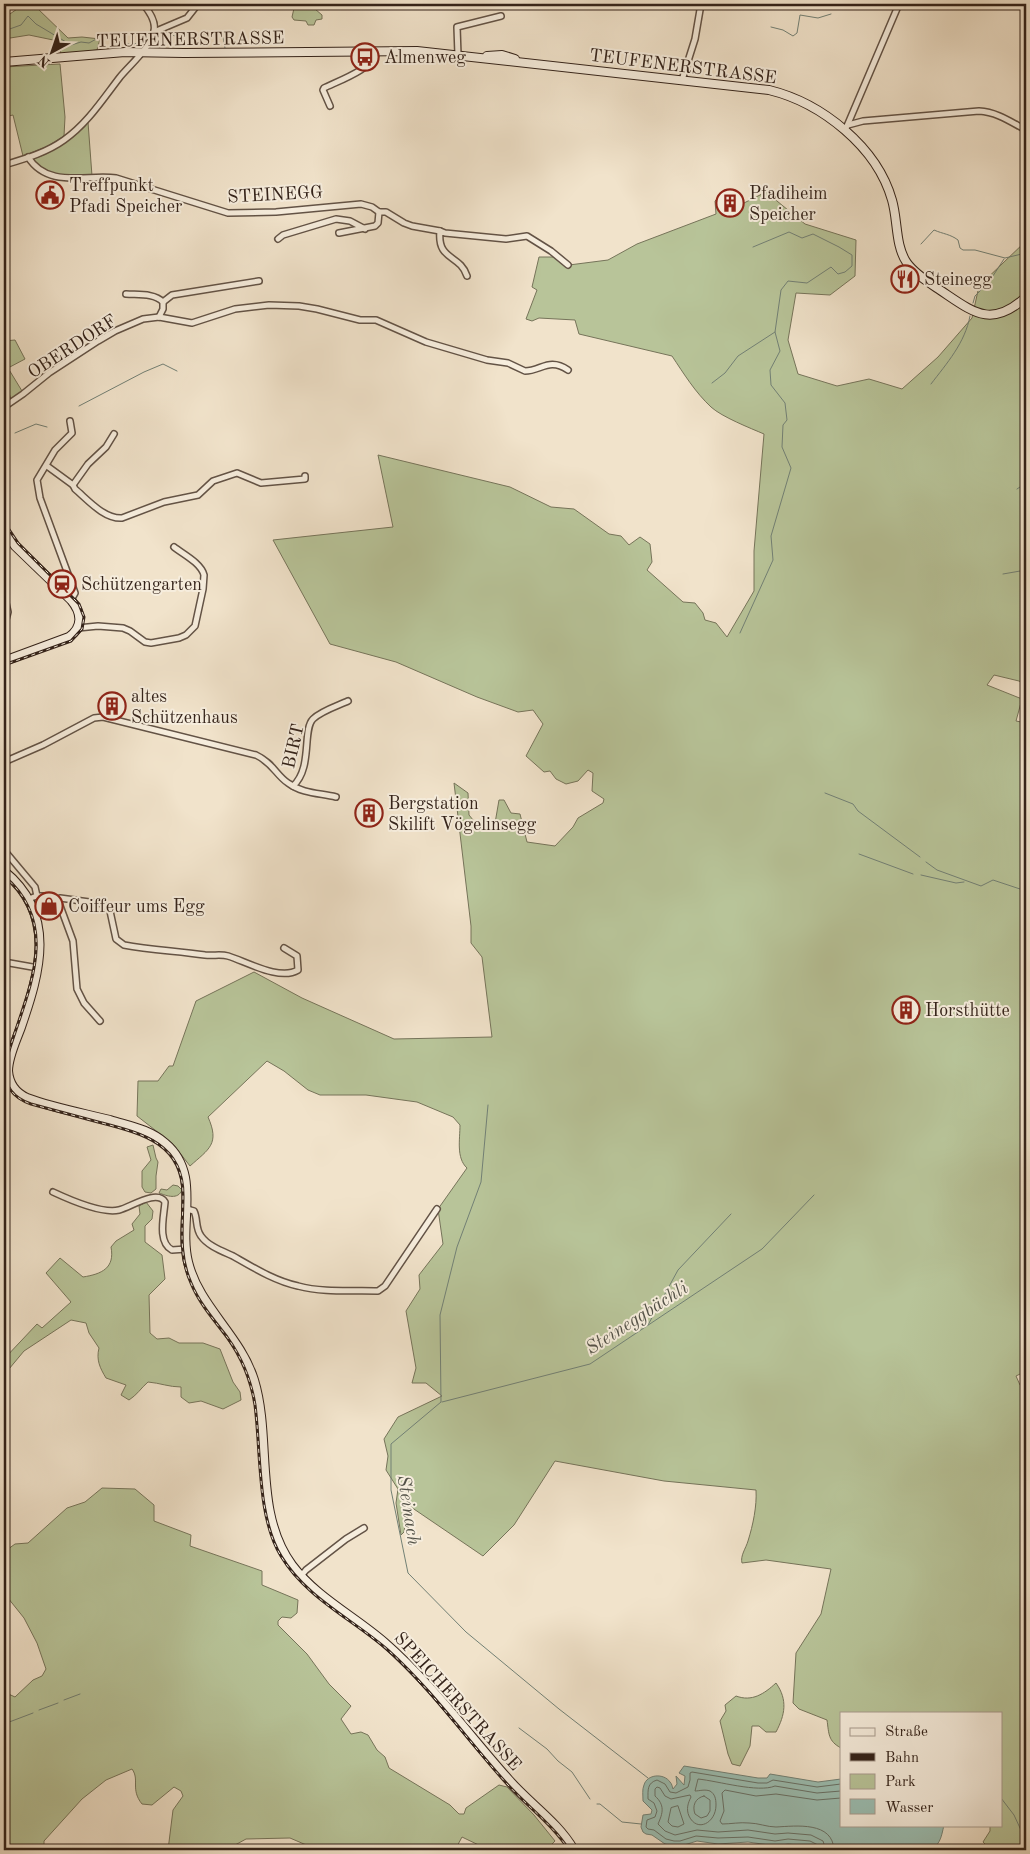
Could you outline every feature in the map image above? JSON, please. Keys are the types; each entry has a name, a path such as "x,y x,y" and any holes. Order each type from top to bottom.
{"main road":[{"name":"TEUFENERSTRASSE","path":"4,62 124,52 184,54 425,52 754,88 785,94 815,109 846,128 869,156 885,181 893,202 901,247 907,263 922,278 961,304 980,314 994,315 1012,309 1026,297"},
{"path":"4,530 15,546 71,600 80,614 78,628 73,635 64,640 4,661"},
{"path":"4,871 18,884 28,899 36,917 40,948 38,968"},
{"name":"SPEICHERSTRASSE","path":"38,968 9,1064 9,1076 13,1086 21,1095 33,1100 144,1130 164,1142 176,1154 187,1182 186,1249 190,1270 197,1287 235,1341 249,1367 259,1404 271,1519 284,1552 301,1576 377,1636 407,1664 520,1792 559,1829 574,1850"}],"street":[{"path":"143,4 152,17 154,32"},
{"path":"4,165 58,144 78,128 142,52 154,32 187,18 198,4"},
{"path":"682,80 696,39 702,4"},
{"path":"846,128 899,4"},
{"path":"458,55 457,27 501,16"},
{"path":"330,106 323,90 324,88 361,70 373,60 377,55 377,51"},
{"path":"846,128 863,121 987,111 1001,116 1026,130"},
{"name":"STEINEGG","path":"28,157 31,162 52,176 64,179 116,178 228,212 276,212 361,204 372,207 379,212 386,212 412,226 446,233 506,239 527,236 551,251 568,265"},
{"path":"339,233 375,226 378,223 379,212"},
{"path":"278,239 282,236 336,219 350,220 365,228"},
{"path":"440,231 439,242 441,248 462,267 466,276"},
{"path":"159,317 163,302 172,295 260,281"},
{"name":"OBERDORF","path":"126,294 156,296 163,302"},
{"name":"OBERDORF","path":"4,407 49,373 115,331 143,319 159,317 192,323 235,309 268,305 299,306 360,320 376,320 426,342 487,360 508,363 524,371 550,365 568,370"},
{"path":"70,421 72,433 55,450 38,480 38,488 75,593 71,600"},
{"path":"73,485 88,464 106,448 114,434"},
{"path":"47,466 73,485 75,489 100,510 115,518 122,518 164,502 198,495 213,481 237,473 261,483 304,478 306,476"},
{"path":"78,628 98,626 123,628 145,642 151,643 179,638 191,631 197,619 204,575 203,570 174,547"},
{"path":"4,594 8,608 4,627"},
{"name":"BIRT","path":"293,786 300,778 308,748 309,726 312,720 348,701"},
{"path":"4,762 44,745 94,718 103,717 256,755 267,761 293,786 310,793 336,797"},
{"path":"4,850 32,883 37,891 37,896"},
{"path":"28,899 37,896 50,896 57,900 62,907 73,941 77,989 84,1003 100,1021"},
{"path":"57,900 60,898 104,904 109,908 115,936 121,943 206,955 228,956 261,968 281,973 294,973 298,970 297,956 284,948"},
{"path":"4,962 38,968"},
{"path":"53,1192 72,1201 113,1211 144,1200 162,1198 165,1202 164,1242 172,1250 186,1249"},
{"path":"187,1209 194,1211 198,1233 207,1243 275,1279 316,1290 378,1291 385,1286 437,1209"},
{"path":"301,1576 339,1544 364,1528"}],"green space":[{"path":"295,4 317,4 315,9 322,15 322,19 316,20 314,25 308,25 306,21 294,20 292,17"},
{"path":"23,5 36,7 68,38 100,39 97,50 61,54 58,41 29,35 4,39 4,18"},
{"path":"60,64 65,117 64,136 46,147 23,156 13,115 4,117 4,67"},
{"path":"88,122 92,176 61,175 48,171 33,161 33,159 48,153 62,144"},
{"path":"724,192 737,197 744,203 766,192 805,224 856,240 855,276 830,295 796,293 788,340 798,374 837,386 869,379 902,389 938,357 972,318 979,286 1026,241 1026,685 1019,681 994,675 987,685 1022,699 1016,721 1026,723 1026,1371 1016,1376 1020,1385 1026,1387 1026,1809 1022,1822 1026,1830 1026,1850 990,1849 983,1842 990,1831 990,1826 1002,1826 1002,1712 840,1712 840,1747 831,1740 827,1720 799,1709 793,1703 796,1653 821,1614 831,1569 766,1560 742,1563 742,1555 752,1529 756,1490 664,1481 555,1461 514,1525 483,1556 408,1505 404,1532 401,1535 396,1503 398,1489 386,1470 388,1456 384,1439 398,1417 442,1396 426,1383 412,1383 416,1368 406,1311 420,1289 419,1275 443,1244 438,1209 467,1168 460,1154 460,1125 453,1117 417,1102 366,1095 320,1095 308,1090 284,1071 267,1061 208,1117 213,1140 203,1155 190,1166 173,1144 137,1116 138,1081 158,1081 169,1066 173,1066 196,1001 254,972 302,998 394,1039 492,1037 482,957 471,943 471,926 454,783 468,793 469,815 482,831 494,829 499,800 504,800 511,813 520,814 527,842 555,846 573,827 578,818 603,803 604,799 592,791 593,773 588,770 578,781 566,784 556,779 550,771 544,772 526,756 543,724 533,710 518,712 477,697 396,662 330,644 273,540 393,527 378,455 510,487 551,507 574,509 609,534 621,536 629,545 640,537 650,544 652,562 647,570 683,602 695,603 703,613 705,620 716,623 727,637 754,591 754,551 764,434 729,418 711,407 685,376 672,356 579,334 575,320 539,318 532,321 526,319 537,290 532,287 539,257 557,257 569,265 608,260 637,244 716,214 715,201"},
{"path":"15,340 25,359 8,368 22,391 11,399 7,387 4,387 4,341"},
{"path":"153,1145 158,1162 156,1189 151,1193 145,1192 142,1187 142,1171 151,1160 147,1147"},
{"path":"173,1185 178,1186 182,1190 178,1195 172,1196 159,1193 161,1189 167,1190"},
{"path":"146,1202 153,1211 152,1219 145,1226 145,1242 162,1255 165,1279 149,1295 150,1333 157,1339 169,1338 179,1343 203,1343 220,1349 233,1382 240,1392 241,1400 223,1409 201,1401 189,1403 181,1397 181,1387 148,1382 129,1400 121,1395 126,1385 106,1378 98,1360 99,1348 89,1333 86,1323 71,1320 24,1351 4,1375 4,1359 37,1324 42,1328 71,1302 46,1273 60,1258 83,1277 106,1269 111,1260 111,1247 116,1241 134,1230 132,1224 140,1214 139,1206"},
{"path":"102,1488 135,1489 154,1505 154,1521 191,1535 190,1546 262,1571 262,1585 298,1600 297,1613 291,1618 282,1617 278,1621 278,1625 307,1654 329,1684 351,1706 341,1719 351,1734 361,1732 368,1735 377,1750 385,1757 389,1768 450,1805 459,1814 464,1814 466,1808 499,1785 507,1787 534,1815 555,1841 546,1850 489,1850 462,1837 455,1850 318,1850 290,1838 246,1839 226,1850 168,1850 173,1810 183,1796 181,1791 174,1787 152,1805 142,1804 136,1794 135,1777 132,1769 106,1780 82,1799 44,1841 44,1850 4,1850 4,1692 15,1697 33,1680 42,1676 46,1669 37,1643 24,1618 4,1593 4,1552 15,1544 28,1543 67,1508 85,1502"},
{"path":"776,1683 784,1701 784,1708 776,1732 766,1732 759,1726 752,1726 750,1746 740,1766 732,1764 720,1721 726,1711 725,1705 736,1696 747,1698 758,1696"}],"water":[{"path":"684,1766 758,1778 767,1778 770,1774 818,1782 840,1779 840,1826 944,1826 937,1845 925,1850 821,1850 809,1846 788,1844 776,1846 748,1842 718,1844 697,1841 681,1846 673,1846 665,1844 652,1835 643,1832 641,1827 643,1815 651,1814 652,1810 643,1801 643,1787 648,1779 656,1776 667,1779 673,1789 677,1784 676,1776 684,1785 685,1776 679,1773"}],"waterway":[{"path":"1014,8 1026,5"},
{"path":"771,27 783,30 793,36 797,33 800,15 818,18 831,14"},
{"path":"4,31 21,25 28,16 36,24 71,45 81,42 89,43 100,37 120,40 131,45 146,40"},
{"path":"156,35 165,32 179,37 188,34 223,37 225,48"},
{"path":"921,244 934,230 958,240 960,248 963,250 975,250 1005,258 1026,253"},
{"path":"740,633 773,560 771,536 791,468 782,447 783,425 787,420 785,403 771,385 770,370 780,351 775,332 781,290 788,281 807,283 831,267 838,274 845,272 852,266 852,255 813,234 802,238 789,232 753,247"},
{"path":"973,303 975,296 989,282 1004,259"},
{"path":"931,384 960,344 970,316"},
{"path":"712,383 725,373 738,356 775,332"},
{"path":"79,406 163,364 177,371"},
{"path":"15,433 36,424 47,427"},
{"path":"1017,489 1026,483"},
{"path":"1003,574 1026,570"},
{"path":"825,793 853,804 858,811 920,857"},
{"path":"859,854 913,874"},
{"path":"926,862 937,870 981,886 993,880 1026,891"},
{"path":"921,875 956,883 964,882"},
{"name":"Steinach","path":"488,1105 481,1182 457,1247 440,1315 441,1402 391,1444 391,1490 408,1573 466,1632 559,1709 648,1778"},
{"name":"Steineggbächli","path":"442,1402 590,1364 762,1249 814,1195"},
{"path":"648,1325 678,1270 731,1214"},
{"path":"64,1700 80,1694"},
{"path":"39,1710 58,1703"},
{"path":"4,1724 33,1713"},
{"path":"519,1728 547,1749 572,1772 590,1799"},
{"name":"Steinach","path":"1002,1799 1014,1815 1026,1841"},
{"path":"597,1804 600,1804 622,1822 641,1824"}],"railway":[{"path":"4,434 6,447 4,462"},
{"path":"4,522 18,543 79,604 84,617 82,629 71,641 4,665"},
{"path":"4,876 23,897 33,919 36,943 34,967 28,992 5,1065 6,1079 10,1090 19,1098 31,1104 114,1126 143,1136 156,1143 176,1163 181,1177 183,1195 182,1240 184,1261 198,1297 232,1345 241,1361 251,1387 255,1405 264,1503 273,1540 281,1556 291,1571 317,1596 389,1651 405,1666 508,1785 548,1824 569,1850"}],"place":[{"name":"Almenweg","path":"365,57"},
{"name":"Treffpunkt Pfadi Speicher","path":"50,195"},
{"name":"Pfadiheim Speicher","path":"730,203"},
{"name":"Steinegg","path":"905,279"},
{"name":"Schützengarten","path":"62,584"},
{"name":"altes Schützenhaus","path":"112,706"},
{"name":"Bergstation Skilift Vögelinsegg","path":"369,813"},
{"name":"Coiffeur ums Egg","path":"49,906"},
{"name":"Horsthütte","path":"906,1010"}]}
